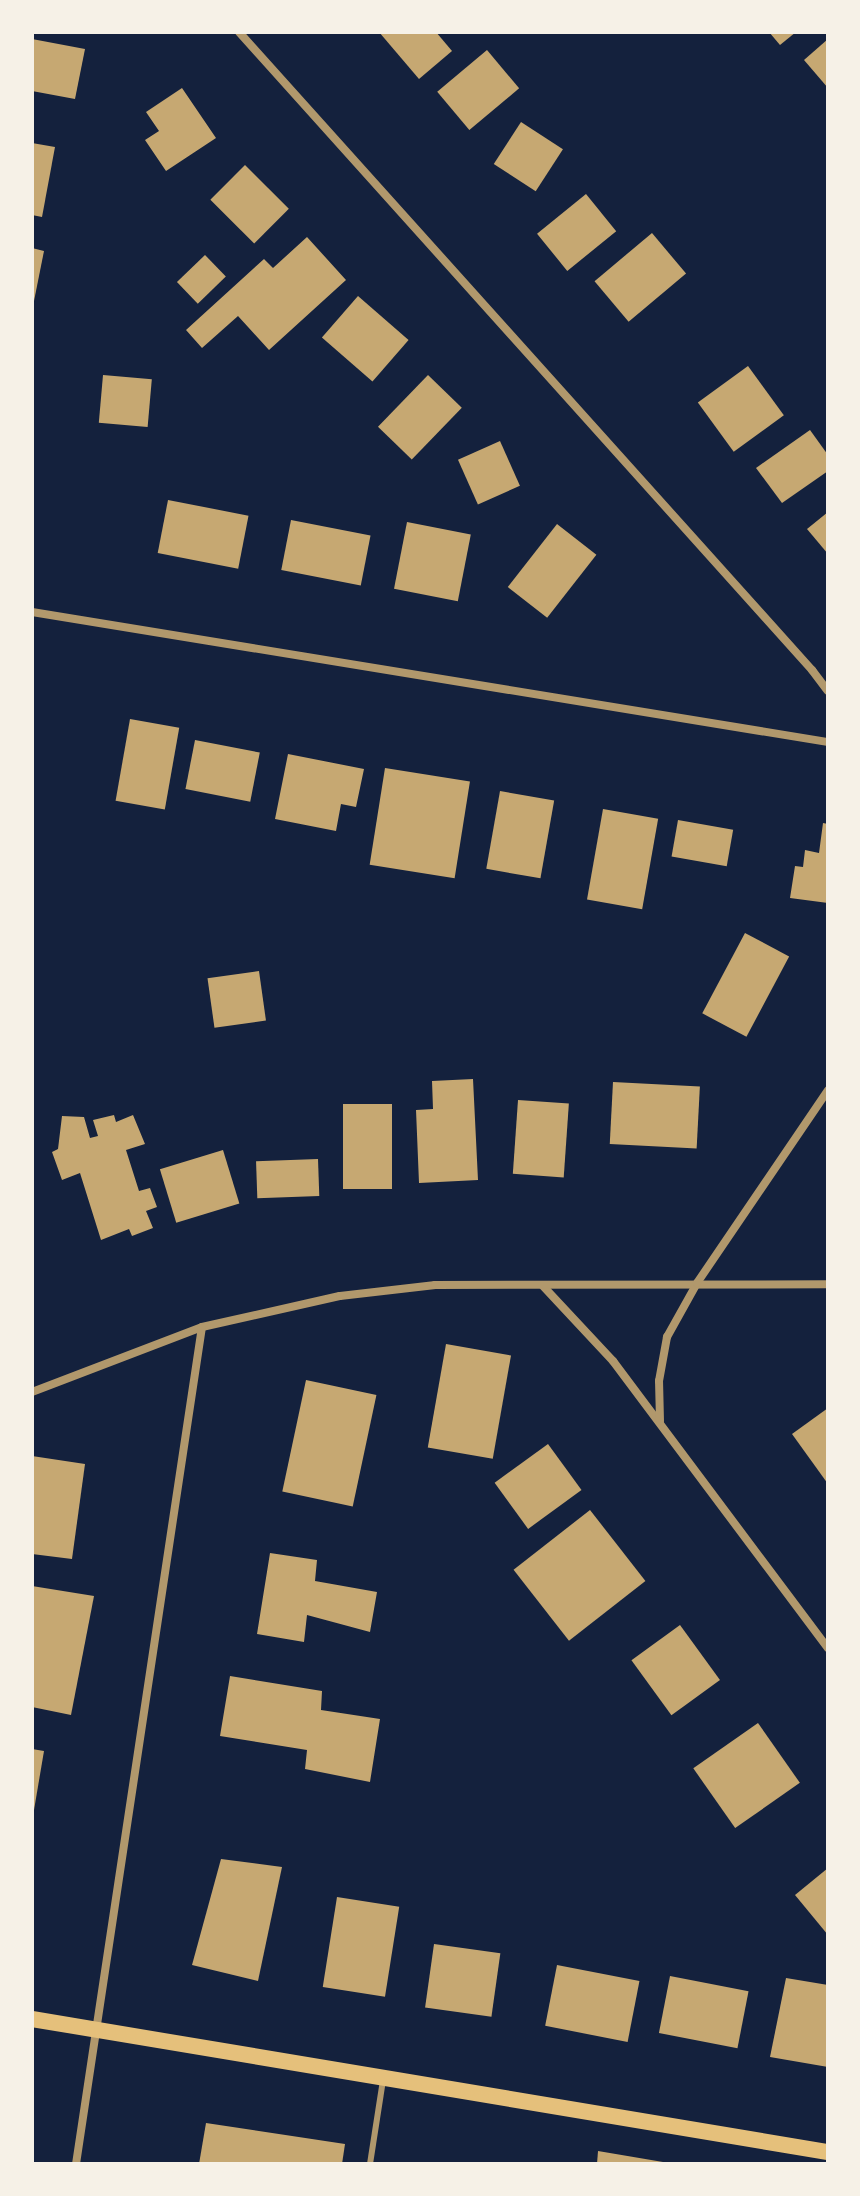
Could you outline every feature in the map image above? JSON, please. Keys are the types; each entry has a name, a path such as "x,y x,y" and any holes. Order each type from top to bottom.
{"main road":[{"path":"32,2019 828,2152"}],"street":[{"path":"239,32 828,691"},
{"path":"32,612 828,742"},
{"path":"660,1422 659,1381 667,1337 697,1283 828,1090"},
{"path":"32,1392 202,1327 340,1296 435,1285 828,1284"},
{"path":"543,1286 613,1361 828,1648"},
{"path":"76,2164 202,1327"}],"lane":[{"path":"370,2164 383,2080"}],"building":[{"path":"379,32 436,32 452,51 419,79"},
{"path":"769,32 796,32 780,45"},
{"path":"32,39 85,49 75,99 32,91"},
{"path":"828,39 828,88 804,60"},
{"path":"487,50 519,88 469,130 437,92"},
{"path":"182,88 216,138 166,171 145,140 159,131 146,112"},
{"path":"521,122 563,149 536,191 494,164"},
{"path":"32,143 55,147 42,217 32,215"},
{"path":"245,165 289,209 254,243 210,200"},
{"path":"586,194 616,231 567,271 537,234"},
{"path":"652,233 686,274 629,322 595,281"},
{"path":"307,237 346,280 269,350 238,316 202,348 186,330 264,259 273,268"},
{"path":"32,248 44,251 33,306 32,306"},
{"path":"205,255 226,277 198,304 177,282"},
{"path":"358,296 409,340 372,381 322,338"},
{"path":"748,366 784,415 734,452 698,402"},
{"path":"103,375 152,379 148,427 99,423"},
{"path":"428,375 462,408 412,459 378,427"},
{"path":"810,430 828,455 828,471 782,503 756,468"},
{"path":"500,441 520,486 478,504 458,460"},
{"path":"168,500 248,516 238,569 158,553"},
{"path":"828,512 828,554 807,529"},
{"path":"291,520 371,535 361,586 281,570"},
{"path":"407,522 471,534 458,601 394,589"},
{"path":"557,524 596,555 547,618 508,587"},
{"path":"130,719 179,728 165,809 116,801"},
{"path":"195,740 260,753 250,802 185,789"},
{"path":"288,754 364,769 356,807 341,804 336,831 275,819"},
{"path":"385,768 470,781 455,878 370,865"},
{"path":"500,791 554,801 540,878 486,869"},
{"path":"603,809 658,819 642,909 587,900"},
{"path":"678,820 733,830 727,866 672,856"},
{"path":"823,823 828,824 828,903 790,898 795,866 803,867 805,850 819,853"},
{"path":"745,933 789,956 746,1037 702,1013"},
{"path":"259,971 266,1021 214,1028 208,978"},
{"path":"473,1079 478,1180 419,1183 416,1110 433,1109 432,1081"},
{"path":"613,1082 700,1087 697,1148 610,1144"},
{"path":"518,1100 569,1104 564,1177 513,1174"},
{"path":"343,1104 392,1104 392,1189 343,1189"},
{"path":"114,1115 116,1122 133,1115 145,1144 126,1150 139,1191 150,1188 157,1207 146,1211 153,1228 132,1236 129,1229 101,1240 80,1173 62,1180 52,1152 58,1149 62,1116 84,1117 90,1138 98,1136 93,1120"},
{"path":"223,1150 239,1204 176,1223 160,1169"},
{"path":"318,1159 319,1196 257,1198 256,1161"},
{"path":"446,1344 511,1355 493,1459 428,1447"},
{"path":"306,1380 376,1395 353,1506 282,1492"},
{"path":"828,1408 828,1484 792,1434"},
{"path":"548,1444 582,1490 528,1529 495,1483"},
{"path":"32,1456 85,1464 72,1559 32,1554"},
{"path":"590,1510 645,1581 569,1641 514,1570"},
{"path":"270,1553 317,1560 315,1581 377,1592 370,1632 307,1615 304,1642 257,1634"},
{"path":"32,1586 94,1596 71,1715 32,1707"},
{"path":"680,1625 720,1680 671,1715 631,1660"},
{"path":"230,1676 322,1691 321,1710 380,1719 370,1782 305,1769 307,1750 220,1736"},
{"path":"758,1723 800,1783 735,1828 693,1768"},
{"path":"32,1749 44,1751 34,1810 32,1810"},
{"path":"221,1859 282,1867 258,1981 192,1965"},
{"path":"828,1868 828,1935 795,1895"},
{"path":"337,1897 399,1907 385,1997 323,1987"},
{"path":"434,1944 500,1953 491,2017 425,2007"},
{"path":"557,1965 639,1981 628,2042 545,2026"},
{"path":"670,1976 749,1991 737,2048 659,2033"},
{"path":"786,1978 828,1985 828,2067 770,2057"},
{"path":"206,2123 345,2144 342,2164 199,2164"},
{"path":"598,2151 663,2162 663,2164 597,2164"}]}
